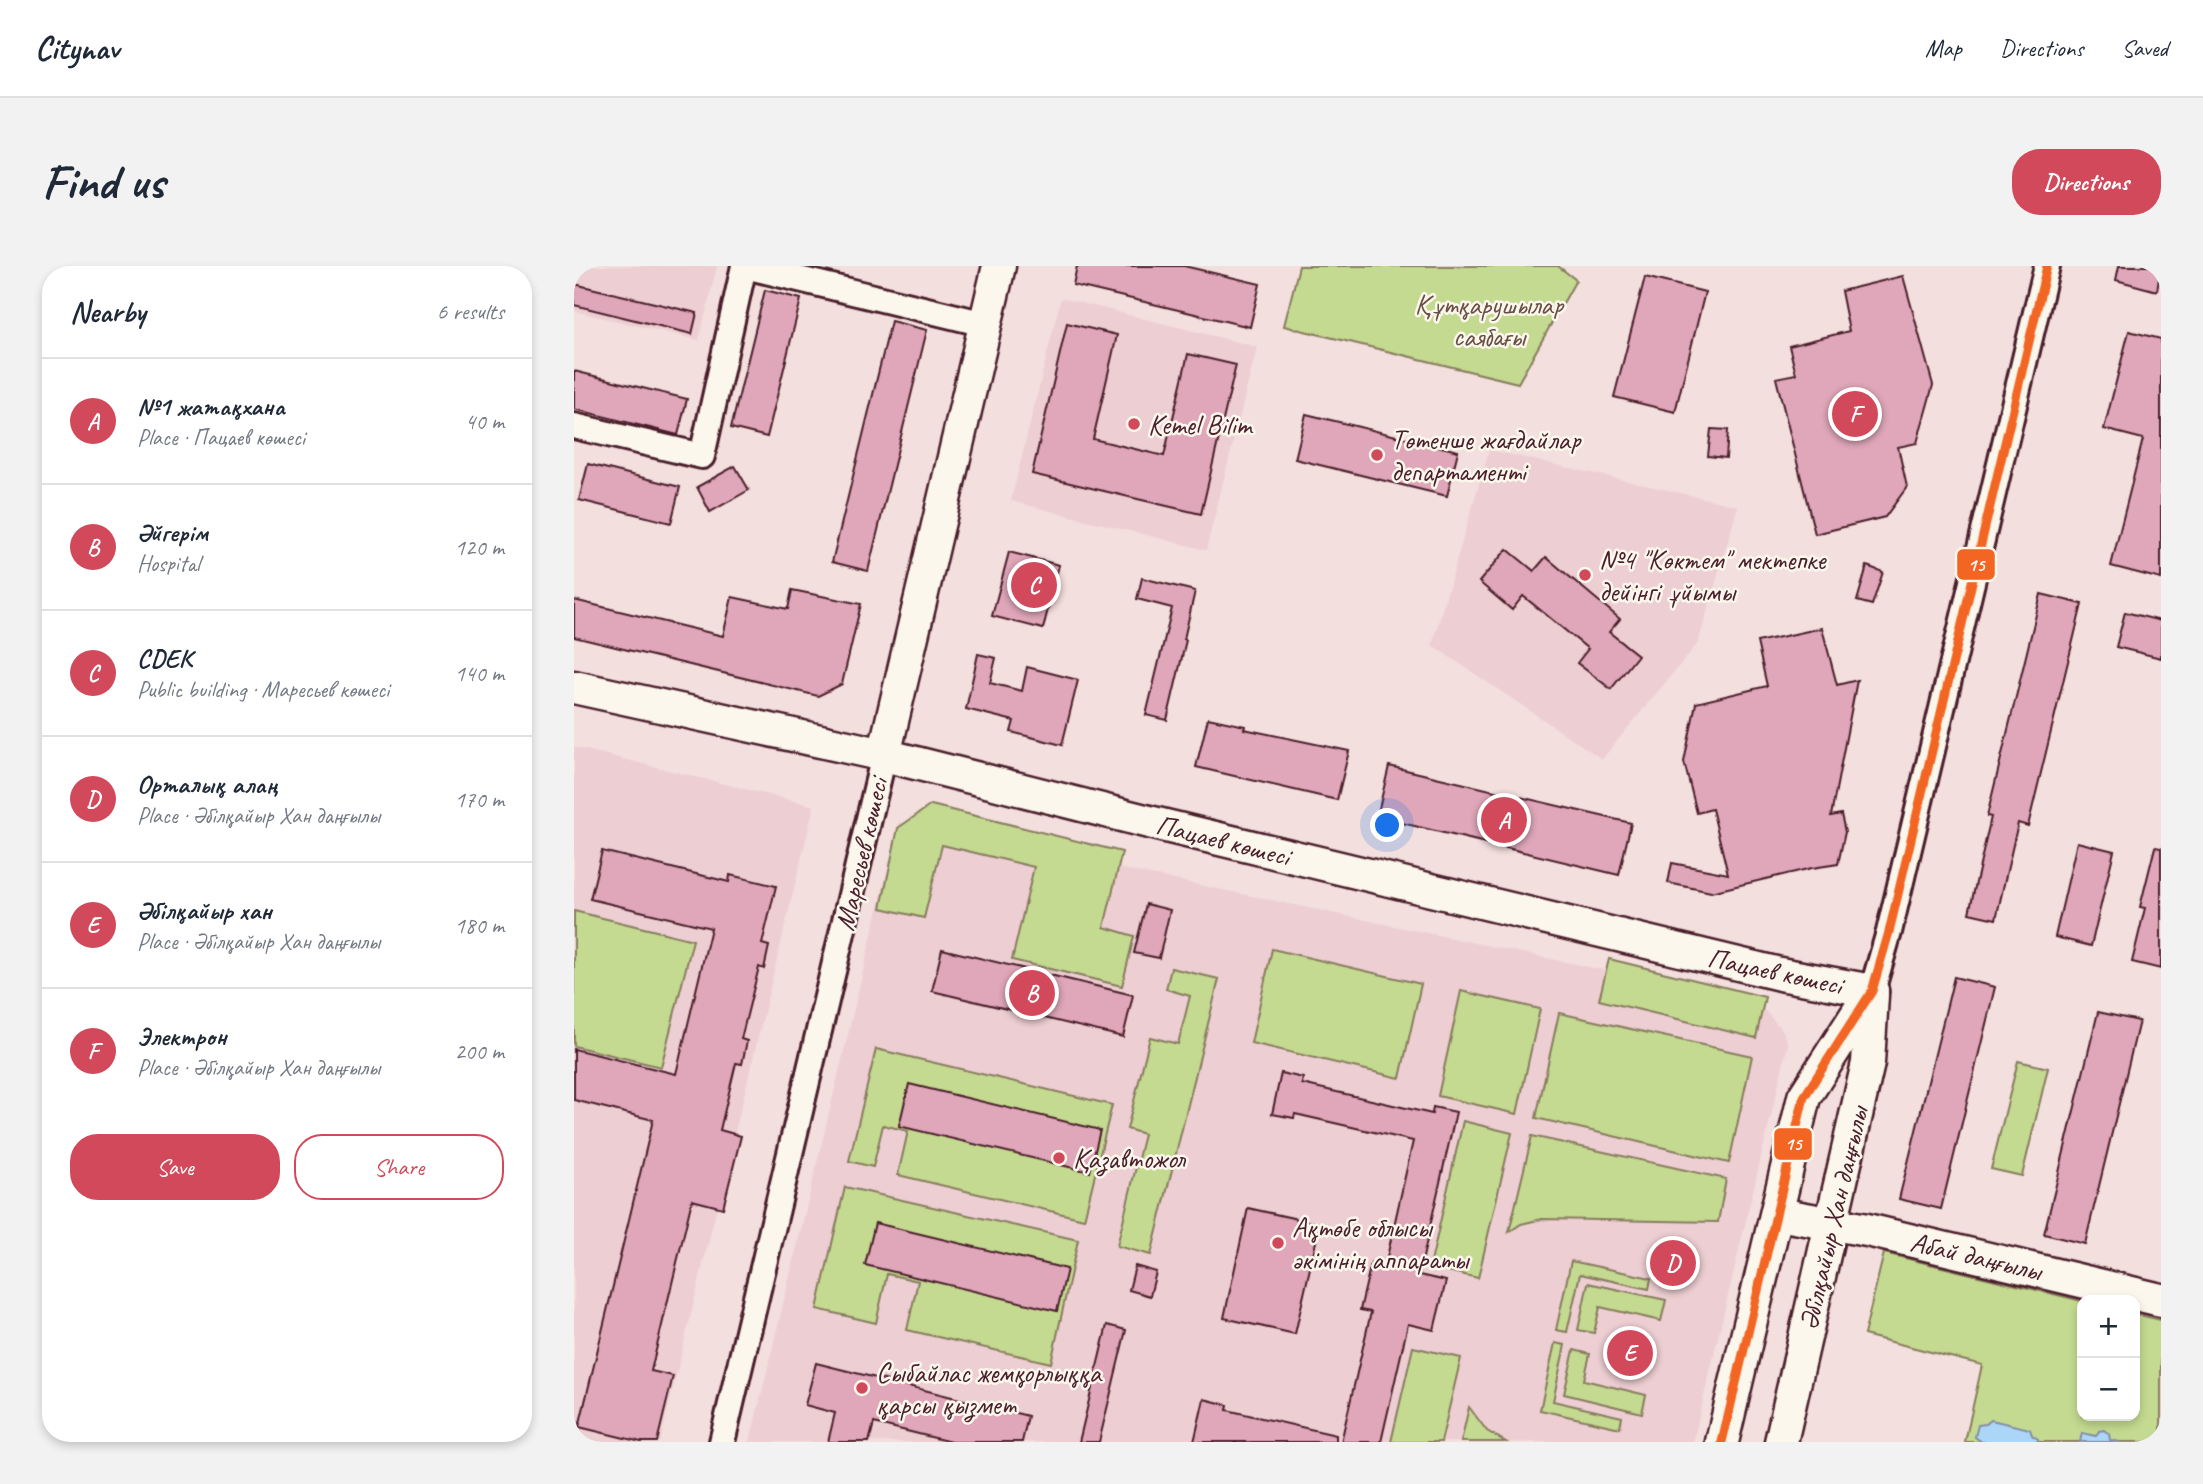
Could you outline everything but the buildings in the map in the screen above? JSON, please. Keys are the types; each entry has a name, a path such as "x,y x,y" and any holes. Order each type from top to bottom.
{"main road":[{"name":"Маресьев көшесі","path":"884,755 999,266"},
{"name":"Пацаев көшесі","path":"574,687 884,755 1180,830 1780,974 1872,991"},
{"name":"Әбілқайыр Хан даңғылы","path":"1723,1442 1804,1097 1872,991"},
{"name":"Әбілқайыр Хан даңғылы","path":"1781,1442 1868,1063 1872,991"},
{"name":"Абай даңғылы","path":"1778,1214 1867,1230 2161,1300"}],"street":[{"path":"574,426 702,456 744,266 985,324"},
{"name":"Әбілқайыр Хан даңғылы","path":"1872,991 1889,932 1962,630 2047,266"},
{"name":"Маресьев көшесі","path":"722,1442 884,755"}],"shaded area":[{"path":"574,266 717,266 699,340 574,311"},
{"name":"Kemel Bilim","path":"1061,298 1257,347 1206,550 1011,501"},
{"name":"№4 \"Көктем\" мектепке дейінгі ұйымы","path":"1489,450 1738,506 1698,643 1602,759 1432,645"},
{"path":"574,747 814,806 660,1442 574,1442"},
{"path":"899,822 1746,1000 1766,1012 1783,1031 1788,1044 1693,1442 750,1442"}],"green space":[{"name":"Құтқарушылар саябағы","path":"1299,266 1558,266 1576,280 1518,383 1284,326"},
{"path":"931,805 1122,852 1104,927 1134,936 1122,986 1012,960 1034,867 942,845 924,918 881,908 898,828"},
{"path":"574,911 693,940 661,1067 574,1046"},
{"path":"1272,949 1421,984 1400,1078 1251,1043"},
{"path":"1609,959 1765,997 1756,1038 1599,1000"},
{"path":"1171,968 1219,979 1151,1255 1117,1246 1144,1134 1127,1129 1150,1037 1178,1044 1190,996 1166,989"},
{"path":"1461,991 1540,1009 1517,1114 1438,1096"},
{"path":"1559,1013 1752,1056 1729,1163 1536,1118"},
{"path":"876,1049 1112,1105 1084,1219 898,1175 908,1131 883,1125 873,1167 849,1161"},
{"path":"2018,1061 2048,1068 2022,1176 1991,1169"},
{"path":"1463,1121 1512,1133 1478,1278 1430,1267"},
{"path":"1532,1136 1726,1179 1718,1222 1542,1219 1521,1224 1509,1232"},
{"path":"845,1187 1078,1240 1051,1363 907,1330 918,1281 887,1274 876,1323 817,1309"},
{"path":"1884,1253 2077,1300 2077,1421 2140,1421 2140,1315 2161,1320 2161,1442 1965,1442 1982,1365 1864,1335"},
{"path":"1571,1261 1651,1278 1649,1289 1580,1274 1567,1332 1556,1330"},
{"path":"1588,1283 1666,1300 1661,1321 1600,1307 1594,1333 1578,1330"},
{"path":"1555,1343 1565,1345 1553,1401 1622,1417 1620,1428 1540,1410"},
{"path":"1413,1347 1461,1358 1441,1442 1391,1442"},
{"path":"1574,1350 1590,1354 1584,1380 1646,1395 1642,1413 1564,1394"},
{"path":"1469,1407 1487,1431 1506,1442 1461,1442"}],"water":[{"path":"1991,1420 2030,1429 2038,1442 1982,1442 1975,1437 1978,1425"},
{"path":"2104,1430 2109,1434 2110,1440 2120,1442 2080,1442 2082,1433 2096,1436 2099,1431"}],"transit line":[{"name":"15","path":"1722,1442 1804,1097 1872,991 1889,932 2047,266"}],"place":[{"name":"Электрон","path":"1855,414"},
{"name":"Kemel Bilim","path":"1134,424"},
{"name":"Төтенше жағдайлар департаменті","path":"1377,455"},
{"name":"№4 \"Көктем\" мектепке дейінгі ұйымы","path":"1585,575"},
{"name":"CDEK","path":"1034,585"},
{"name":"№1 жатақхана","path":"1504,820"},
{"name":"Әйгерім","path":"1032,993"},
{"name":"Қазавтожол","path":"1059,1158"},
{"name":"Ақтөбе облысы әкімінің аппараты","path":"1278,1243"},
{"name":"Орталық алаң","path":"1673,1263"},
{"name":"Әбілқайыр хан","path":"1630,1353"},
{"name":"Сыбайлас жемқорлыққа қарсы қызмет","path":"862,1388"}]}
